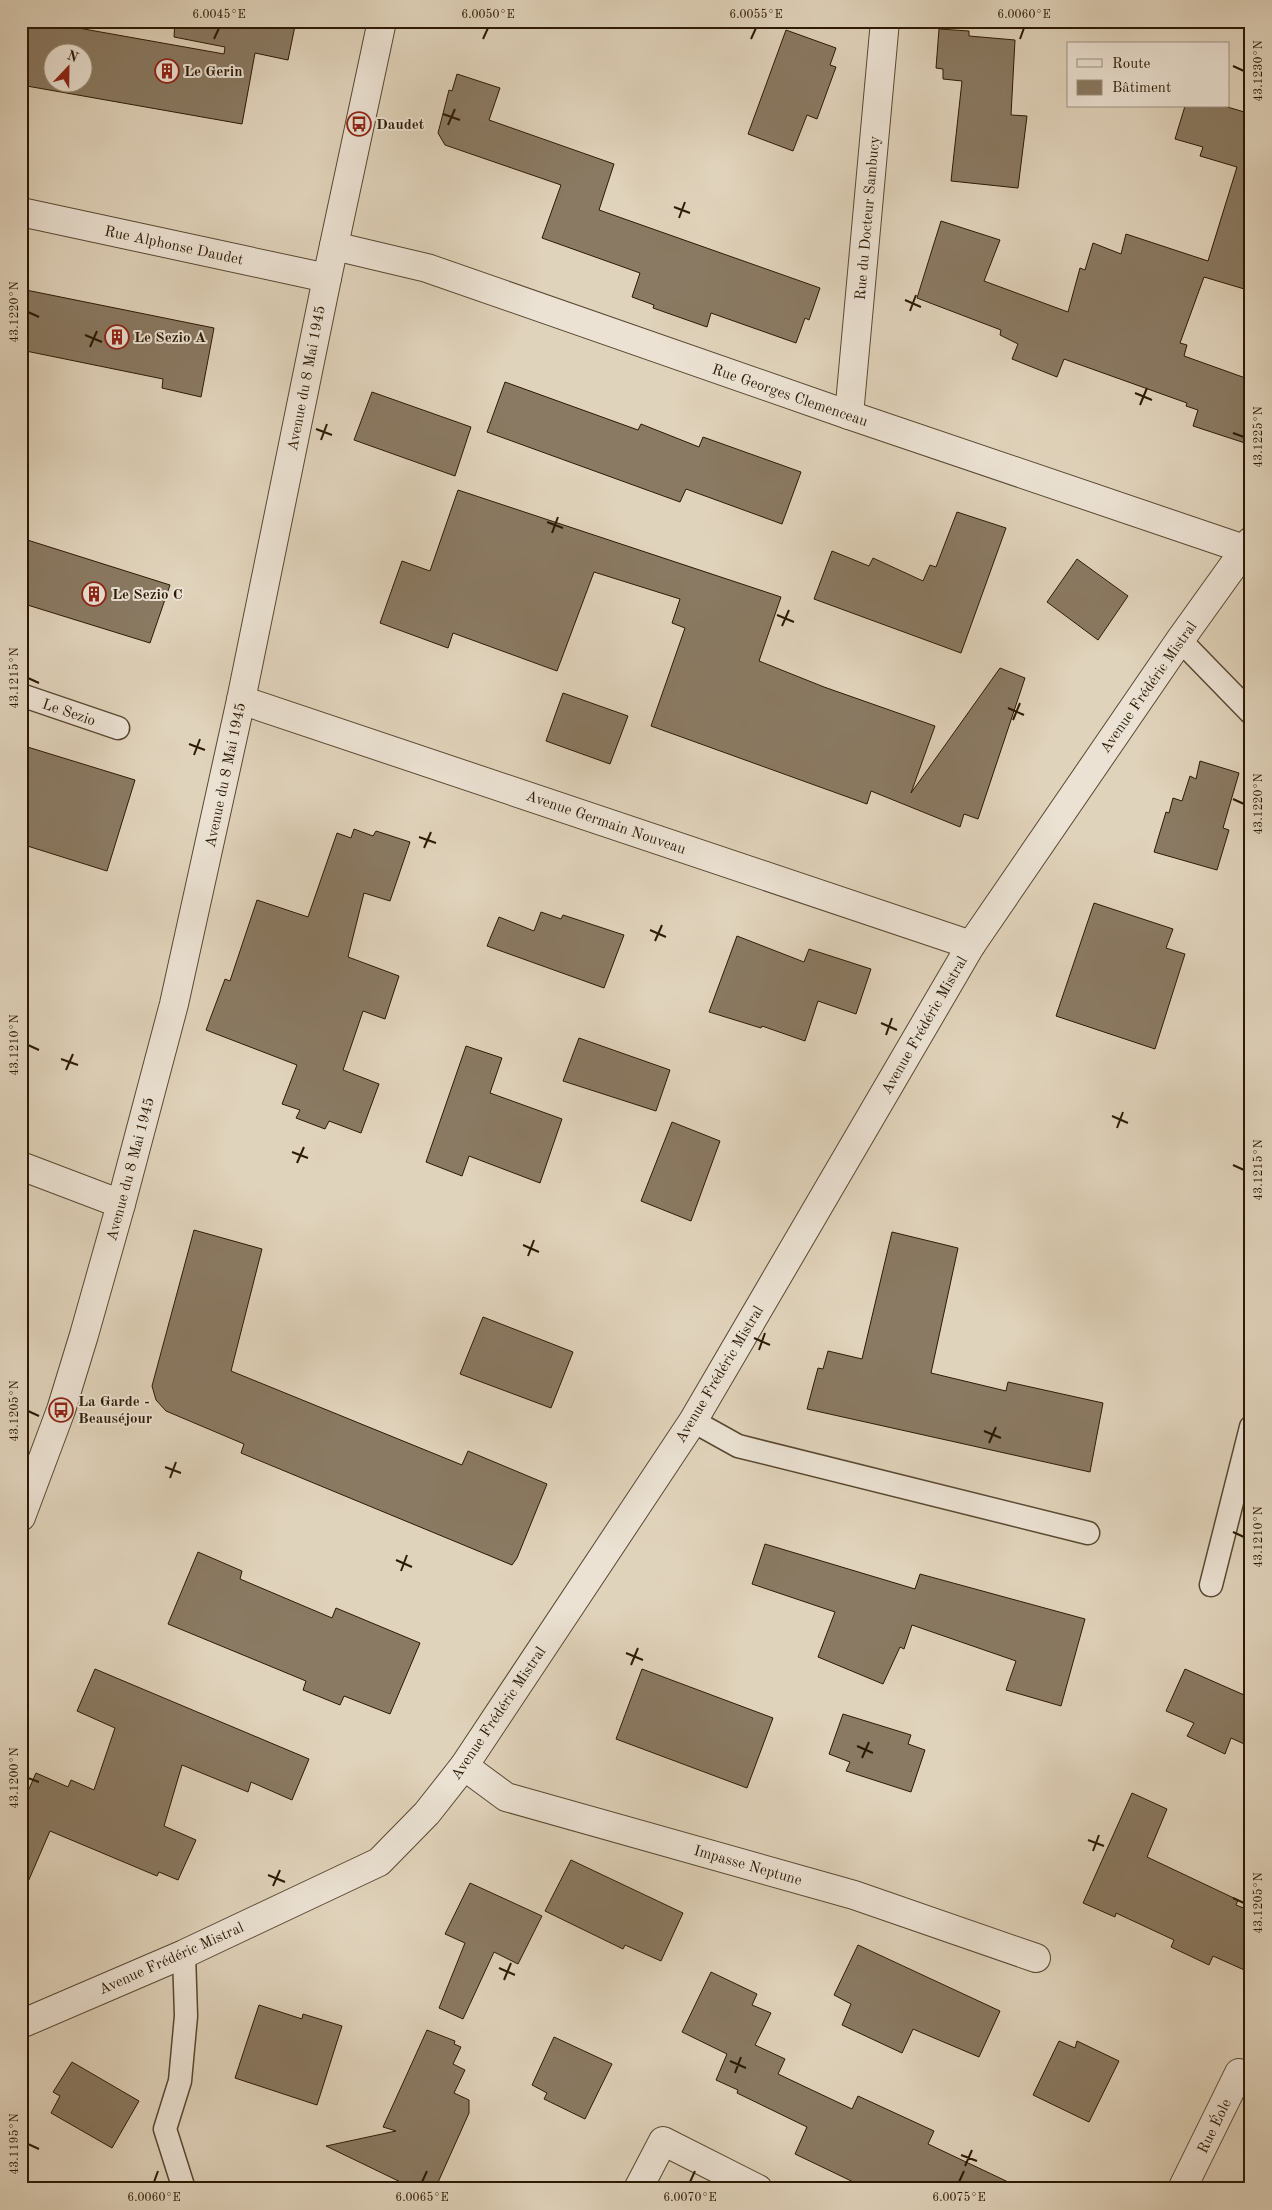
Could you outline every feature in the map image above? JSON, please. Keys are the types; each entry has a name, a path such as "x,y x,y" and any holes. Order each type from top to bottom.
{"street":[{"name":"Avenue du 8 Mai 1945","path":"21,1517 61,1410 122,1204 174,1004 241,700 327,278 382,21"},
{"name":"Rue du Docteur Sambucy","path":"849,415 885,21"},
{"name":"Rue Alphonse Daudet","path":"21,212 327,278"},
{"name":"Rue Georges Clemenceau","path":"334,246 427,268 849,415 1248,545"},
{"name":"Avenue Frédéric Mistral","path":"21,2024 184,1954 379,1862 427,1813 464,1766 693,1421 971,945 1180,640 1248,545"},
{"name":"Avenue Germain Nouveau","path":"241,700 971,945"},
{"path":"21,1166 122,1204"},
{"name":"Impasse Neptune","path":"464,1766 506,1797 854,1895 1036,1958"},
{"name":"Rue Éole","path":"1182,2189 1239,2073 1251,2077"},
{"path":"638,2189 663,2141 758,2189"}],"lane":[{"path":"1180,640 1251,713"},
{"name":"Le Sezio","path":"21,695 118,728"},
{"path":"693,1421 738,1446 1088,1533"},
{"path":"1211,1585 1251,1427"},
{"path":"184,1954 186,2016 180,2081 165,2129 184,2189"}],"building":[{"name":"Le Gerin","path":"21,21 39,21 224,54 225,47 174,37 175,21 296,21 288,60 255,53 242,124 61,92 92,92 92,42 42,42 42,89 21,85"},
{"path":"939,29 969,31 969,36 1015,40 1011,115 1027,116 1018,188 951,181 962,81 943,79 943,69 936,68"},
{"path":"786,30 836,48 830,65 836,67 817,119 807,115 793,151 748,134"},
{"path":"457,74 500,88 489,120 614,164 599,210 820,288 809,320 805,318 796,343 711,313 707,327 653,308 654,305 632,297 640,273 542,238 561,185 445,145 438,133 449,90 452,91"},
{"path":"1184,108 1230,108 1251,114 1251,141 1249,148 1251,149 1251,291 1204,277 1180,343 1187,345 1184,356 1251,380 1251,445 1193,426 1198,410 1186,406 1187,403 1064,359 1057,377 1012,359 1018,344 1000,335 1001,330 917,298 941,221 1000,240 984,281 1068,312 1080,268 1085,270 1093,243 1121,254 1126,234 1208,261 1237,167 1200,156 1203,147 1175,139"},
{"name":"Le Sezio A","path":"21,289 214,328 201,397 162,388 163,379 21,350"},
{"path":"505,382 638,430 641,424 699,447 703,437 801,472 782,524 686,489 680,502 487,432"},
{"path":"372,392 471,427 455,476 354,440"},
{"path":"458,490 781,597 759,661 824,687 935,726 911,793 1000,668 1025,678 978,819 964,814 960,827 871,791 867,804 651,726 685,628 672,623 680,599 594,572 557,671 453,633 448,648 380,623 402,561 430,571"},
{"path":"957,512 1006,528 961,653 814,599 832,551 869,566 873,558 923,581 930,565 936,567"},
{"name":"Le Sezio C","path":"21,538 170,585 150,643 21,603"},
{"path":"1077,559 1128,596 1098,640 1047,602"},
{"path":"563,693 628,716 610,764 546,741"},
{"path":"21,745 135,780 107,871 21,844"},
{"path":"1200,761 1239,773 1223,828 1229,830 1217,870 1154,852 1166,812 1169,813 1173,798 1182,801 1190,776 1196,779"},
{"path":"354,829 373,836 376,831 410,842 390,901 364,893 348,957 399,976 385,1019 363,1011 343,1070 379,1084 361,1133 329,1121 325,1129 296,1118 300,1110 282,1104 297,1065 206,1030 225,979 230,981 257,900 308,917 337,833 351,838"},
{"path":"1094,903 1173,929 1166,948 1185,954 1155,1049 1056,1016"},
{"path":"541,912 561,919 563,915 624,935 604,988 487,946 499,917 534,931"},
{"path":"737,936 804,962 809,949 871,969 856,1014 818,1001 805,1041 762,1026 761,1028 709,1012"},
{"path":"579,1038 670,1070 656,1111 563,1081"},
{"path":"466,1046 502,1058 490,1093 562,1119 540,1183 469,1156 462,1176 426,1162"},
{"path":"672,1122 720,1141 691,1221 641,1201"},
{"path":"194,1230 262,1249 231,1371 462,1465 468,1451 547,1484 517,1558 512,1565 241,1453 244,1444 166,1411 156,1400 152,1386"},
{"path":"892,1232 958,1248 931,1373 1006,1391 1008,1382 1103,1403 1090,1472 807,1409 818,1368 823,1369 828,1351 862,1359"},
{"path":"483,1317 573,1352 551,1408 460,1374"},
{"path":"765,1544 915,1589 920,1574 1085,1619 1061,1706 1006,1690 1016,1661 912,1625 904,1649 900,1647 883,1684 818,1657 835,1612 752,1584"},
{"path":"198,1552 242,1571 240,1579 332,1618 336,1608 420,1643 390,1714 344,1696 340,1705 303,1690 306,1681 168,1624"},
{"path":"95,1669 309,1759 292,1800 251,1782 248,1792 182,1765 164,1826 196,1840 178,1880 159,1872 157,1876 50,1831 21,1898 21,1807 36,1773 68,1787 71,1780 94,1790 115,1728 77,1711"},
{"path":"642,1669 773,1718 747,1788 616,1739"},
{"path":"1185,1669 1251,1698 1251,1747 1231,1738 1225,1754 1187,1736 1194,1723 1166,1711"},
{"path":"843,1714 911,1735 908,1744 925,1750 911,1792 846,1771 850,1762 829,1754"},
{"path":"1132,1793 1167,1809 1147,1857 1238,1900 1236,1905 1251,1911 1251,1973 1213,1956 1209,1965 1171,1947 1174,1940 1116,1913 1115,1917 1083,1903"},
{"path":"571,1860 683,1913 661,1961 625,1945 623,1949 545,1911"},
{"path":"470,1883 542,1916 518,1964 494,1952 463,2019 439,2008 465,1943 445,1934"},
{"path":"858,1945 1000,2011 979,2057 913,2029 902,2053 842,2025 851,2004 834,1995"},
{"path":"711,1972 757,1994 752,2005 771,2013 755,2045 785,2059 778,2074 852,2109 858,2096 934,2131 928,2144 1023,2189 868,2189 795,2154 807,2127 737,2093 738,2090 716,2080 727,2054 682,2032"},
{"path":"259,2005 302,2019 303,2014 342,2026 317,2105 235,2078"},
{"path":"427,2030 455,2041 454,2044 461,2047 453,2064 465,2070 454,2093 469,2100 469,2113 435,2189 415,2189 326,2146 396,2131 383,2127"},
{"path":"554,2037 612,2064 585,2119 544,2099 547,2093 532,2085"},
{"path":"1059,2041 1075,2048 1077,2041 1119,2061 1089,2122 1033,2095"},
{"path":"72,2062 139,2101 112,2148 51,2113 60,2096 53,2092"}],"place":[{"name":"Le Gerin","path":"167,71"},
{"name":"Daudet","path":"359,124"},
{"name":"Le Sezio A","path":"117,337"},
{"name":"Le Sezio C","path":"94,594"},
{"name":"La Garde - Beauséjour","path":"61,1410"}]}
